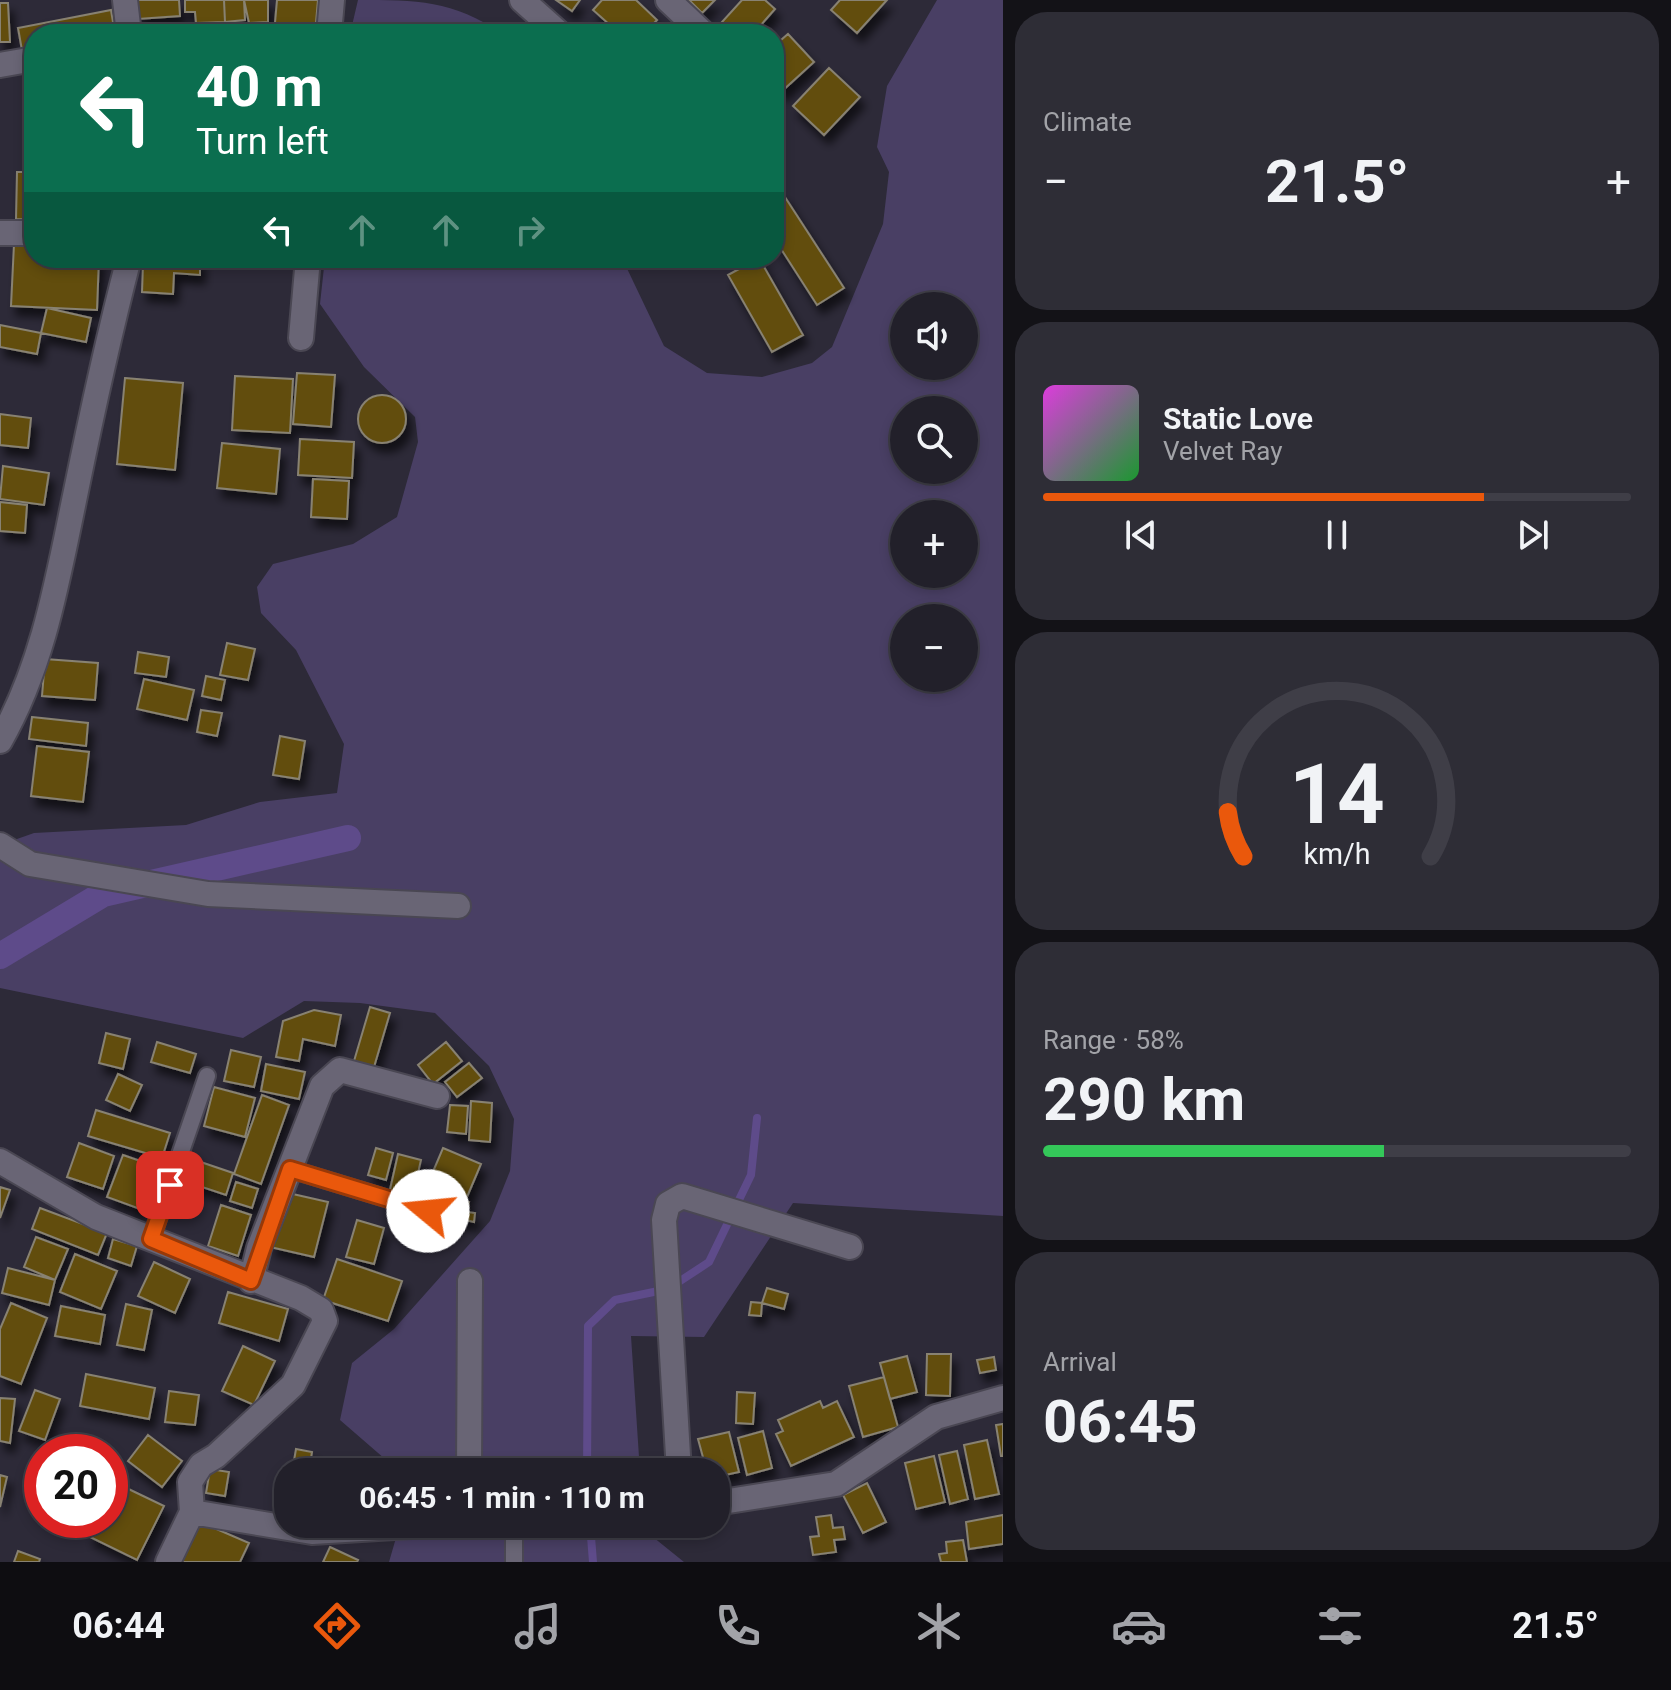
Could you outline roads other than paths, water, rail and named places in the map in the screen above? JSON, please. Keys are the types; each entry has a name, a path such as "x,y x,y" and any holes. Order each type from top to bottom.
{"street":[{"path":"125,0 128,24"},
{"path":"330,24 332,0"},
{"path":"522,0 549,24"},
{"path":"668,0 693,24"},
{"path":"0,65 24,61"},
{"path":"0,233 24,233"},
{"path":"0,741 13,717 50,622 98,381 126,268"},
{"path":"301,338 307,268"},
{"path":"0,845 30,864 208,894 458,906"},
{"path":"251,1281 322,1086 340,1070 437,1096"},
{"path":"0,1161 96,1217 251,1281 301,1298 321,1310 325,1321 293,1385 216,1456 201,1465 190,1482 192,1512 168,1562"},
{"path":"678,1458 664,1220 668,1204 682,1196 850,1247"},
{"path":"469,1458 470,1281"},
{"path":"730,1501 836,1484 936,1417 1003,1398"},
{"path":"192,1512 274,1526"}],"lane":[{"path":"151,1239 207,1076"},
{"path":"290,1169 428,1211"},
{"path":"514,1538 514,1562"}],"waterway":[{"path":"0,956 103,894 348,838"},
{"path":"587,1458 588,1326 615,1300 668,1289 709,1262 751,1175 757,1118"},
{"path":"591,1538 593,1562"}]}
